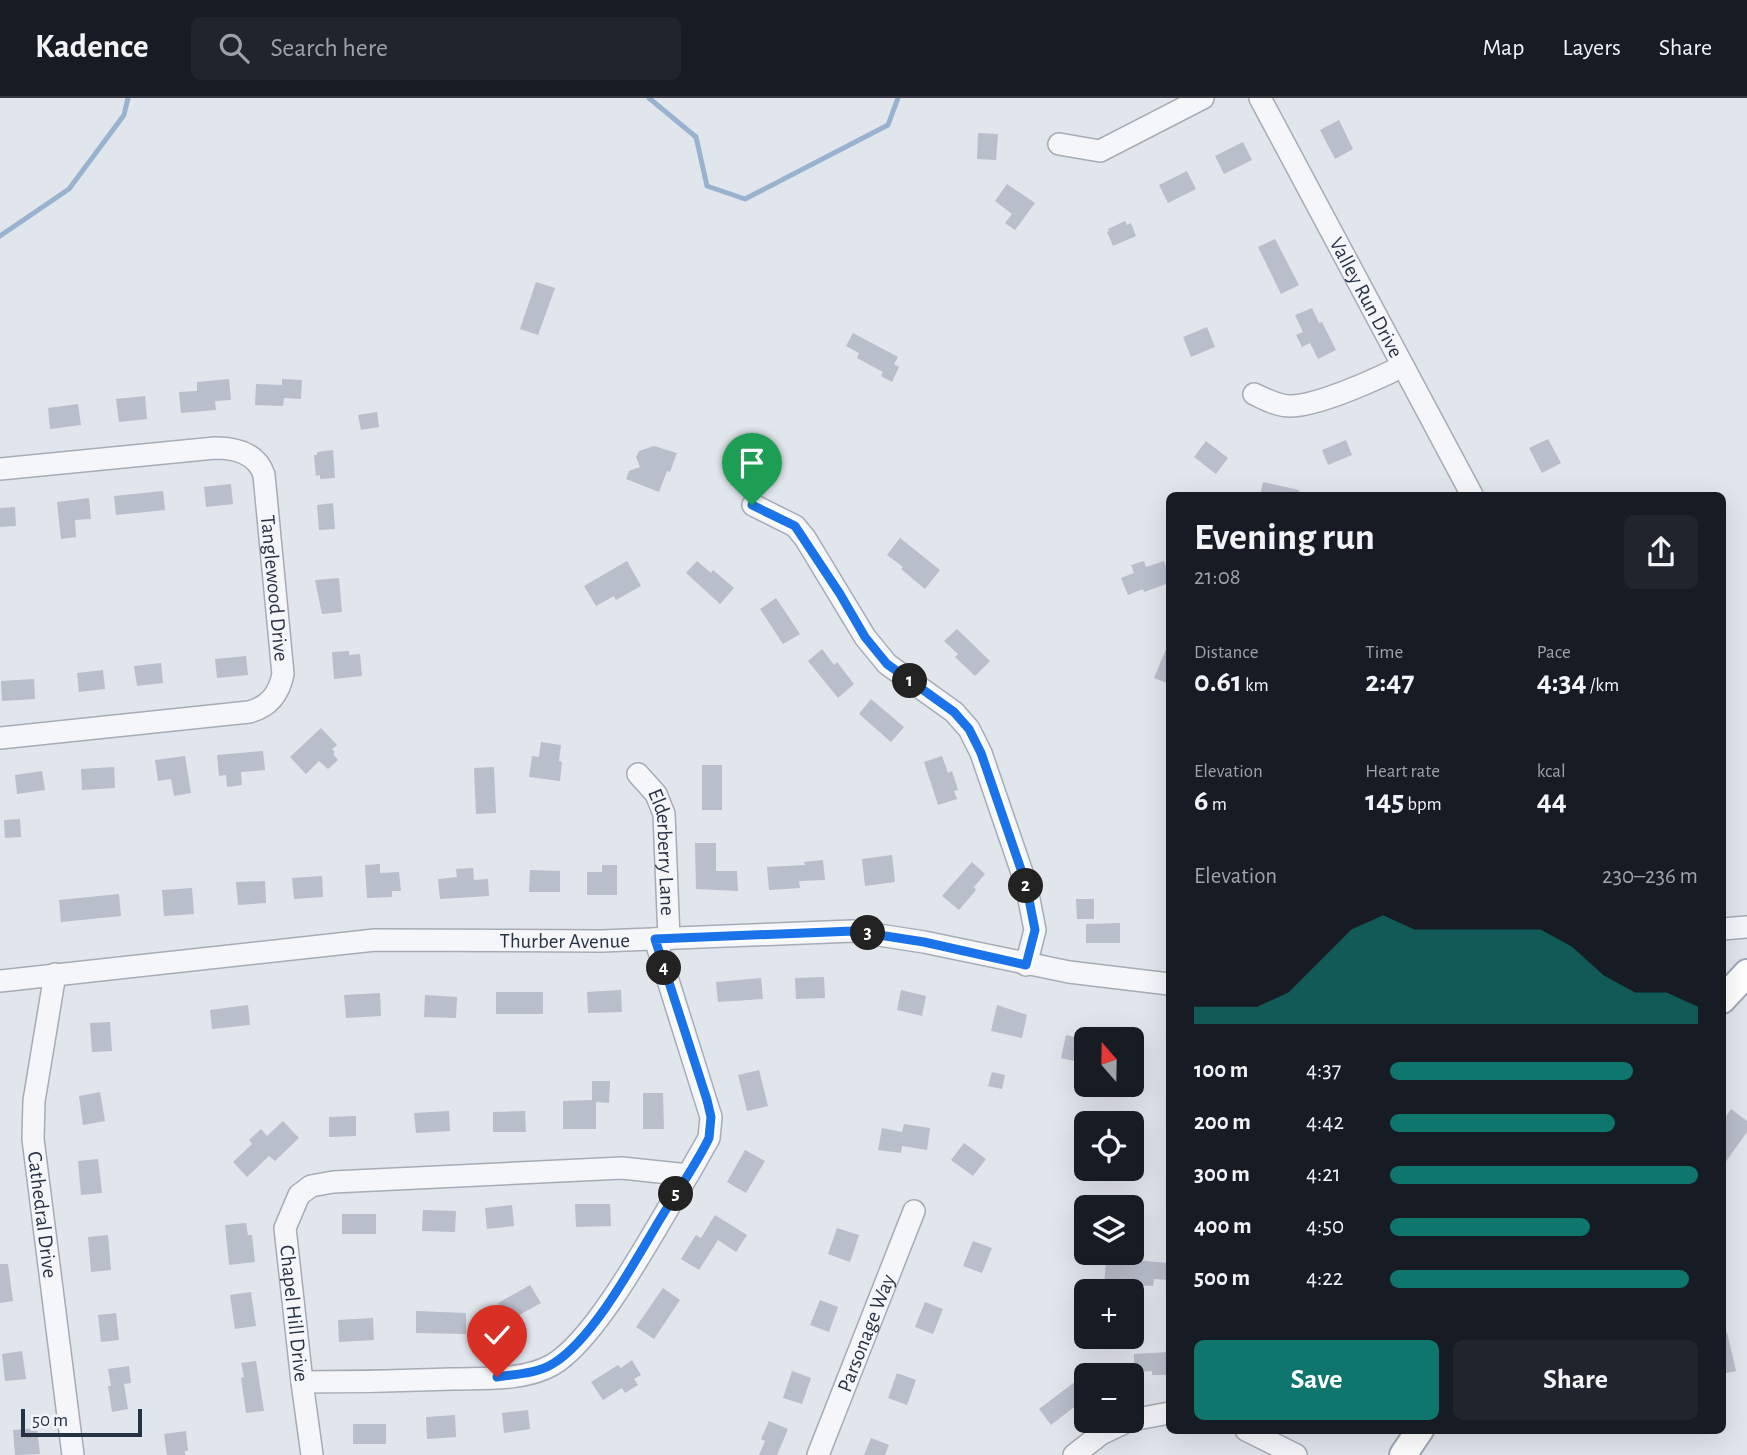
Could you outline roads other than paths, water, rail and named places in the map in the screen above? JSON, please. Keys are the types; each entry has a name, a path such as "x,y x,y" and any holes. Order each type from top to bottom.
{"main road":[{"path":"1726,996 1747,973"},
{"path":"1403,1455 1417,1434"}],"street":[{"path":"1059,144 1100,151 1203,98"},
{"name":"Valley Run Drive","path":"1259,98 1470,492"},
{"path":"1254,394 1277,404 1303,404 1371,383 1403,366"},
{"name":"Tanglewood Drive","path":"0,469 215,448 227,448 248,454 261,467 264,475 283,666 282,682 274,696 264,706 248,712 0,737"},
{"path":"752,505 795,526 819,560 865,637 887,664 954,712 969,729 981,753 1031,904 1035,930 1026,965"},
{"name":"Elderberry Lane","path":"638,774 656,794 664,814 662,939"},
{"path":"1726,929 1747,927"},
{"name":"Thurber Avenue","path":"0,981 376,940 602,941 853,931 924,942 1026,965 1120,980 1166,984"},
{"name":"Chapel Hill Drive","path":"662,939 711,1117 709,1138 688,1175 601,1314 564,1356 541,1370 497,1377 302,1382 285,1228 299,1195 311,1186 332,1182 622,1168 688,1175"},
{"name":"Cathedral Drive","path":"55,974 34,1101 33,1139 73,1455"},
{"name":"Parsonage Way","path":"818,1455 914,1211"},
{"path":"302,1382 312,1455"},
{"path":"1144,1417 1166,1414"},
{"path":"1074,1455 1103,1433"},
{"path":"1254,1434 1296,1455"}],"waterway":[{"path":"0,236 69,189 124,115 128,98"},
{"path":"649,98 696,137 707,186 745,199 888,125 898,98"}]}
